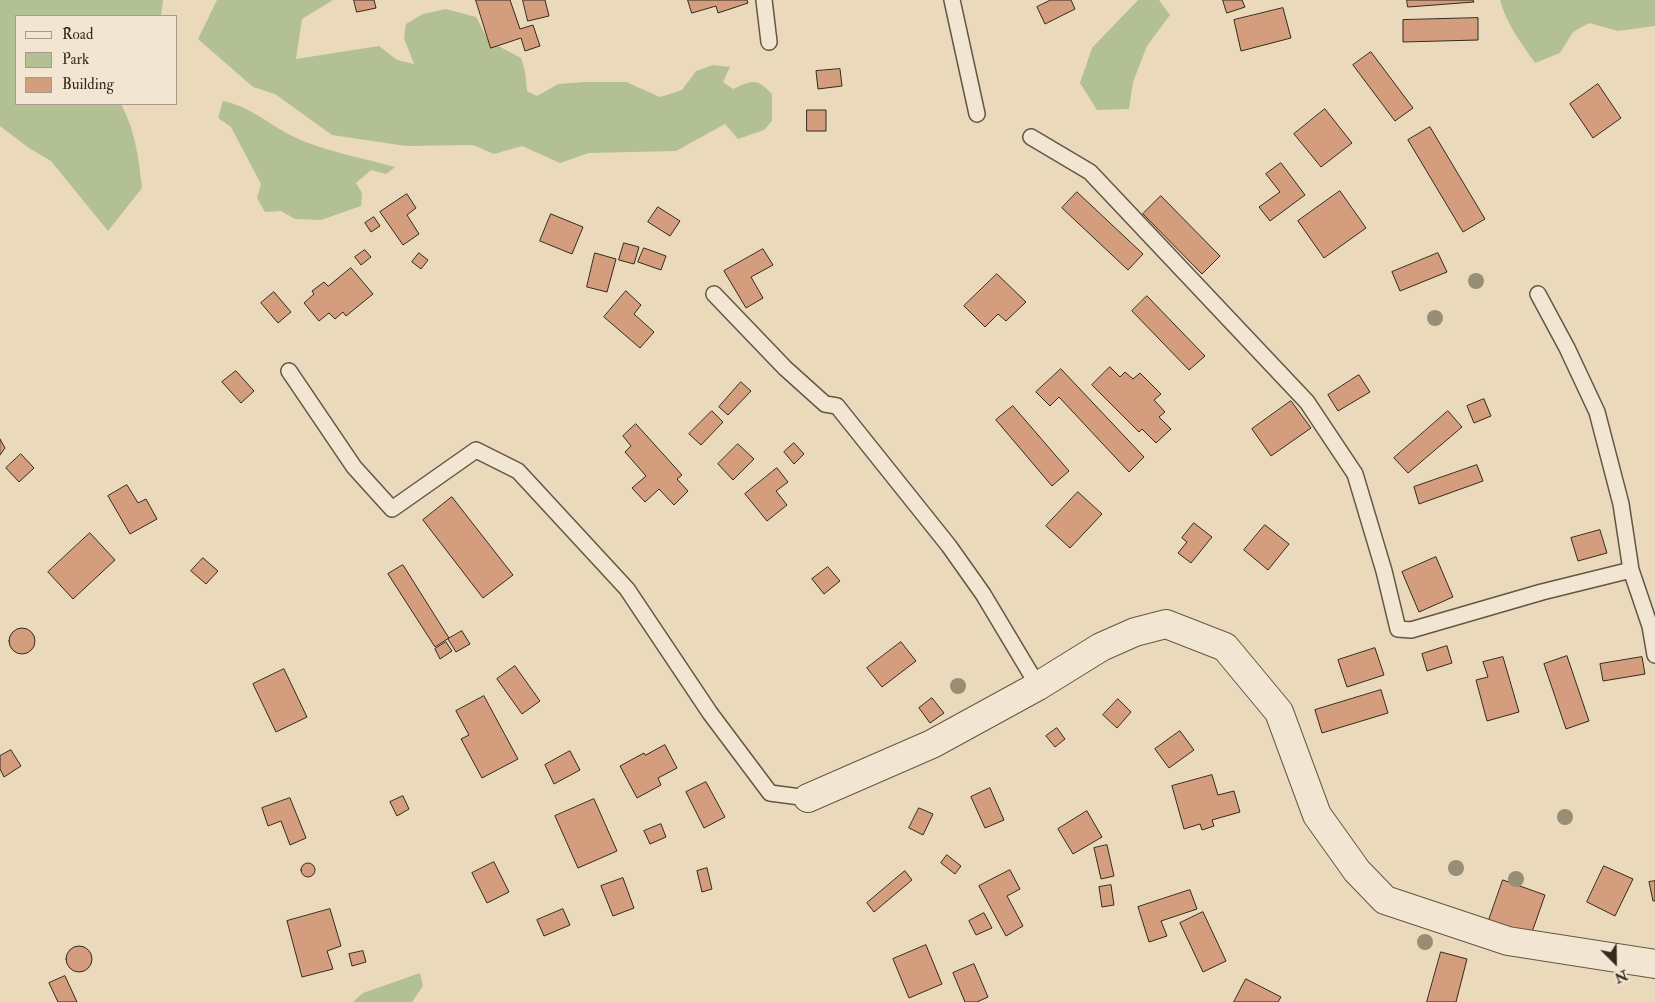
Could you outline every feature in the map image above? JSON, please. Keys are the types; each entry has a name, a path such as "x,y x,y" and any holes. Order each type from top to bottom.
{"street":[{"path":"808,798 932,744 1038,686 1100,647 1135,632 1166,624 1226,647 1279,712 1317,815 1357,871 1385,900 1508,941 1655,964"}],"lane":[{"path":"764,0 768,42"},
{"path":"952,0 977,114"},
{"path":"1031,137 1090,172 1307,402 1354,474 1384,571 1398,629 1411,630 1551,590 1631,570"},
{"path":"714,294 798,380 825,404 837,406 954,554 983,594 1038,686"},
{"path":"1538,294 1567,348 1597,412 1621,504 1631,570 1650,626 1655,656"},
{"path":"289,371 354,467 392,508 476,450 518,471 627,589 710,713 770,793 808,798"}],"green space":[{"path":"0,0 163,0 161,15 15,15 15,105 122,105 126,114 136,145 142,188 108,231 51,161 29,148 0,126"},
{"path":"217,0 333,0 302,19 296,59 379,46 397,60 414,64 404,38 406,24 423,14 446,9 476,17 489,41 521,58 525,71 527,91 537,96 558,84 626,82 660,97 682,90 696,71 713,65 730,67 723,82 733,89 754,82 762,85 772,94 772,121 764,130 738,139 725,124 676,151 589,153 560,163 522,146 494,154 473,145 406,146 332,135 275,94 253,87 198,39"},
{"path":"1138,0 1159,0 1170,15 1147,46 1133,82 1129,109 1097,110 1080,83 1092,48"},
{"path":"1500,0 1655,0 1655,26 1618,31 1589,23 1573,32 1560,53 1535,63 1510,25"},
{"path":"223,101 241,107 288,134 314,145 395,167 386,174 371,170 356,183 362,193 361,206 321,220 295,219 281,211 265,212 257,198 261,184 231,127 218,118"},
{"path":"420,973 423,986 412,1002 353,1002 363,993"}],"building":[{"path":"354,0 374,0 376,8 357,12"},
{"path":"476,0 510,0 520,29 533,25 540,46 525,51 521,38 491,48"},
{"path":"523,0 545,0 549,16 528,21"},
{"path":"688,0 747,0 748,3 718,13 716,6 692,13"},
{"path":"1051,0 1071,0 1075,9 1045,24 1037,7"},
{"path":"1223,0 1242,0 1245,7 1227,13"},
{"path":"1407,0 1473,0 1474,2 1408,7"},
{"path":"1283,8 1291,38 1241,51 1234,20"},
{"path":"1478,18 1478,40 1403,42 1403,20"},
{"path":"1371,52 1413,108 1395,121 1353,65"},
{"path":"840,69 842,86 818,89 816,71"},
{"path":"1598,84 1621,118 1593,138 1570,104"},
{"path":"1325,109 1352,143 1321,167 1294,134"},
{"path":"807,110 826,110 826,131 807,131"},
{"path":"1430,127 1485,219 1463,232 1408,140"},
{"path":"1281,163 1305,195 1270,221 1259,207 1280,192 1266,174"},
{"path":"1340,191 1366,228 1324,258 1298,221"},
{"path":"1077,192 1143,254 1128,270 1062,208"},
{"path":"407,194 416,208 407,215 419,234 403,245 380,212"},
{"path":"1161,196 1220,256 1202,274 1143,214"},
{"path":"658,207 680,221 670,236 648,222"},
{"path":"551,214 583,227 572,254 540,241"},
{"path":"374,217 380,226 371,232 365,223"},
{"path":"624,243 639,247 634,264 619,260"},
{"path":"644,248 666,256 661,270 638,262"},
{"path":"763,249 773,265 751,277 763,298 746,308 724,271"},
{"path":"365,250 371,257 361,265 355,257"},
{"path":"419,253 428,260 421,269 412,262"},
{"path":"595,253 616,259 607,292 587,287"},
{"path":"1438,253 1447,272 1400,291 1392,272"},
{"path":"351,268 373,294 346,316 343,312 335,319 329,313 319,321 304,303 314,294 312,291 324,282 328,286"},
{"path":"997,274 1026,302 1006,321 998,314 985,327 964,306"},
{"path":"626,291 641,305 634,314 654,332 640,348 604,317"},
{"path":"274,292 291,312 278,323 261,303"},
{"path":"1147,296 1205,356 1189,370 1132,311"},
{"path":"1110,367 1120,377 1125,372 1133,379 1140,373 1161,394 1154,400 1165,412 1159,417 1171,429 1156,443 1142,429 1139,432 1092,385"},
{"path":"1061,369 1144,457 1129,472 1059,397 1050,406 1036,392"},
{"path":"236,371 254,391 241,403 222,382"},
{"path":"1359,375 1370,392 1338,411 1328,395"},
{"path":"741,382 751,391 728,415 719,407"},
{"path":"1484,399 1491,416 1474,423 1467,406"},
{"path":"1291,401 1311,428 1271,456 1252,429"},
{"path":"1013,406 1069,471 1052,486 996,420"},
{"path":"712,411 723,422 701,445 689,434"},
{"path":"1448,411 1462,427 1408,473 1394,458"},
{"path":"636,424 682,475 677,479 688,491 674,505 659,489 645,502 632,488 646,476 625,452 631,446 623,436"},
{"path":"0,439 5,448 0,455"},
{"path":"794,443 804,454 794,464 784,452"},
{"path":"738,444 754,459 733,480 718,464"},
{"path":"21,454 34,468 19,482 6,468"},
{"path":"1477,465 1483,481 1419,504 1414,487"},
{"path":"777,468 788,482 776,491 787,505 767,521 745,494"},
{"path":"127,485 138,503 146,499 157,519 130,534 108,496"},
{"path":"1078,492 1102,514 1070,548 1046,526"},
{"path":"452,497 513,575 483,598 423,520"},
{"path":"1194,523 1212,537 1191,563 1178,553 1187,542 1182,538"},
{"path":"1265,525 1289,544 1268,570 1244,550"},
{"path":"1600,530 1607,553 1578,561 1571,538"},
{"path":"90,533 115,560 73,599 48,572"},
{"path":"1436,557 1453,597 1419,612 1402,572"},
{"path":"203,558 218,571 206,584 191,571"},
{"path":"403,565 449,638 435,647 388,574"},
{"path":"828,567 840,581 824,594 812,579"},
{"path":"22,628 31,632 35,641 31,650 22,654 13,650 9,641 13,632"},
{"path":"462,631 470,644 456,652 448,639"},
{"path":"446,642 452,651 440,659 435,649"},
{"path":"901,642 916,661 882,687 867,668"},
{"path":"1447,646 1452,663 1427,671 1422,654"},
{"path":"1375,648 1384,675 1347,687 1338,660"},
{"path":"1567,656 1589,721 1566,729 1544,664"},
{"path":"1503,657 1519,712 1487,721 1476,680 1488,677 1483,662"},
{"path":"1642,657 1645,674 1603,681 1600,664"},
{"path":"515,666 540,701 522,714 497,679"},
{"path":"284,669 307,717 276,732 253,684"},
{"path":"1381,690 1388,713 1322,733 1315,710"},
{"path":"484,696 518,759 482,778 461,739 469,735 456,711"},
{"path":"932,698 944,713 930,723 919,708"},
{"path":"1118,699 1131,712 1117,728 1103,715"},
{"path":"1057,728 1065,739 1055,747 1046,736"},
{"path":"1180,731 1194,750 1169,768 1155,749"},
{"path":"665,745 677,768 658,778 661,785 637,798 620,766 644,753 645,755"},
{"path":"11,750 21,766 4,777 0,769 0,756"},
{"path":"570,751 580,770 554,784 545,765"},
{"path":"1212,775 1218,795 1234,791 1240,812 1212,820 1214,826 1202,830 1200,824 1184,829 1172,786"},
{"path":"706,782 725,817 704,828 686,792"},
{"path":"990,788 1004,820 985,828 971,797"},
{"path":"403,796 409,809 397,816 390,802"},
{"path":"290,798 306,838 290,845 281,821 268,826 262,808"},
{"path":"594,799 617,851 578,868 555,816"},
{"path":"919,808 933,814 923,835 909,828"},
{"path":"1087,811 1102,837 1073,854 1058,829"},
{"path":"661,824 666,837 650,844 644,831"},
{"path":"1107,845 1114,876 1101,879 1094,848"},
{"path":"947,855 961,866 955,874 941,863"},
{"path":"494,862 509,892 487,903 472,873"},
{"path":"305,863 311,863 315,870 311,877 305,877 301,873 301,867"},
{"path":"1604,866 1633,879 1615,916 1587,902"},
{"path":"707,868 712,889 702,892 697,871"},
{"path":"1010,870 1020,889 1007,896 1023,926 1006,936 979,886"},
{"path":"905,871 912,880 874,912 867,903"},
{"path":"623,878 634,908 613,916 601,886"},
{"path":"1503,880 1545,895 1531,935 1489,920"},
{"path":"1655,881 1655,901 1653,901 1649,882"},
{"path":"1111,885 1114,905 1102,907 1099,887"},
{"path":"1190,890 1197,909 1161,921 1167,936 1149,942 1138,907"},
{"path":"330,909 341,946 327,951 333,969 302,977 287,921"},
{"path":"563,909 570,925 544,936 537,920"},
{"path":"1203,912 1226,961 1203,972 1180,923"},
{"path":"984,913 992,928 976,935 969,921"},
{"path":"926,945 942,984 909,998 893,959"},
{"path":"79,946 88,950 92,959 88,968 79,972 70,968 66,959 70,950"},
{"path":"363,951 366,962 352,966 349,954"},
{"path":"1441,952 1467,959 1456,1002 1427,1002"},
{"path":"974,964 988,997 977,1002 965,1002 953,973"},
{"path":"65,976 77,1002 58,1002 49,983"},
{"path":"1246,979 1281,997 1278,1002 1234,1002"}]}
